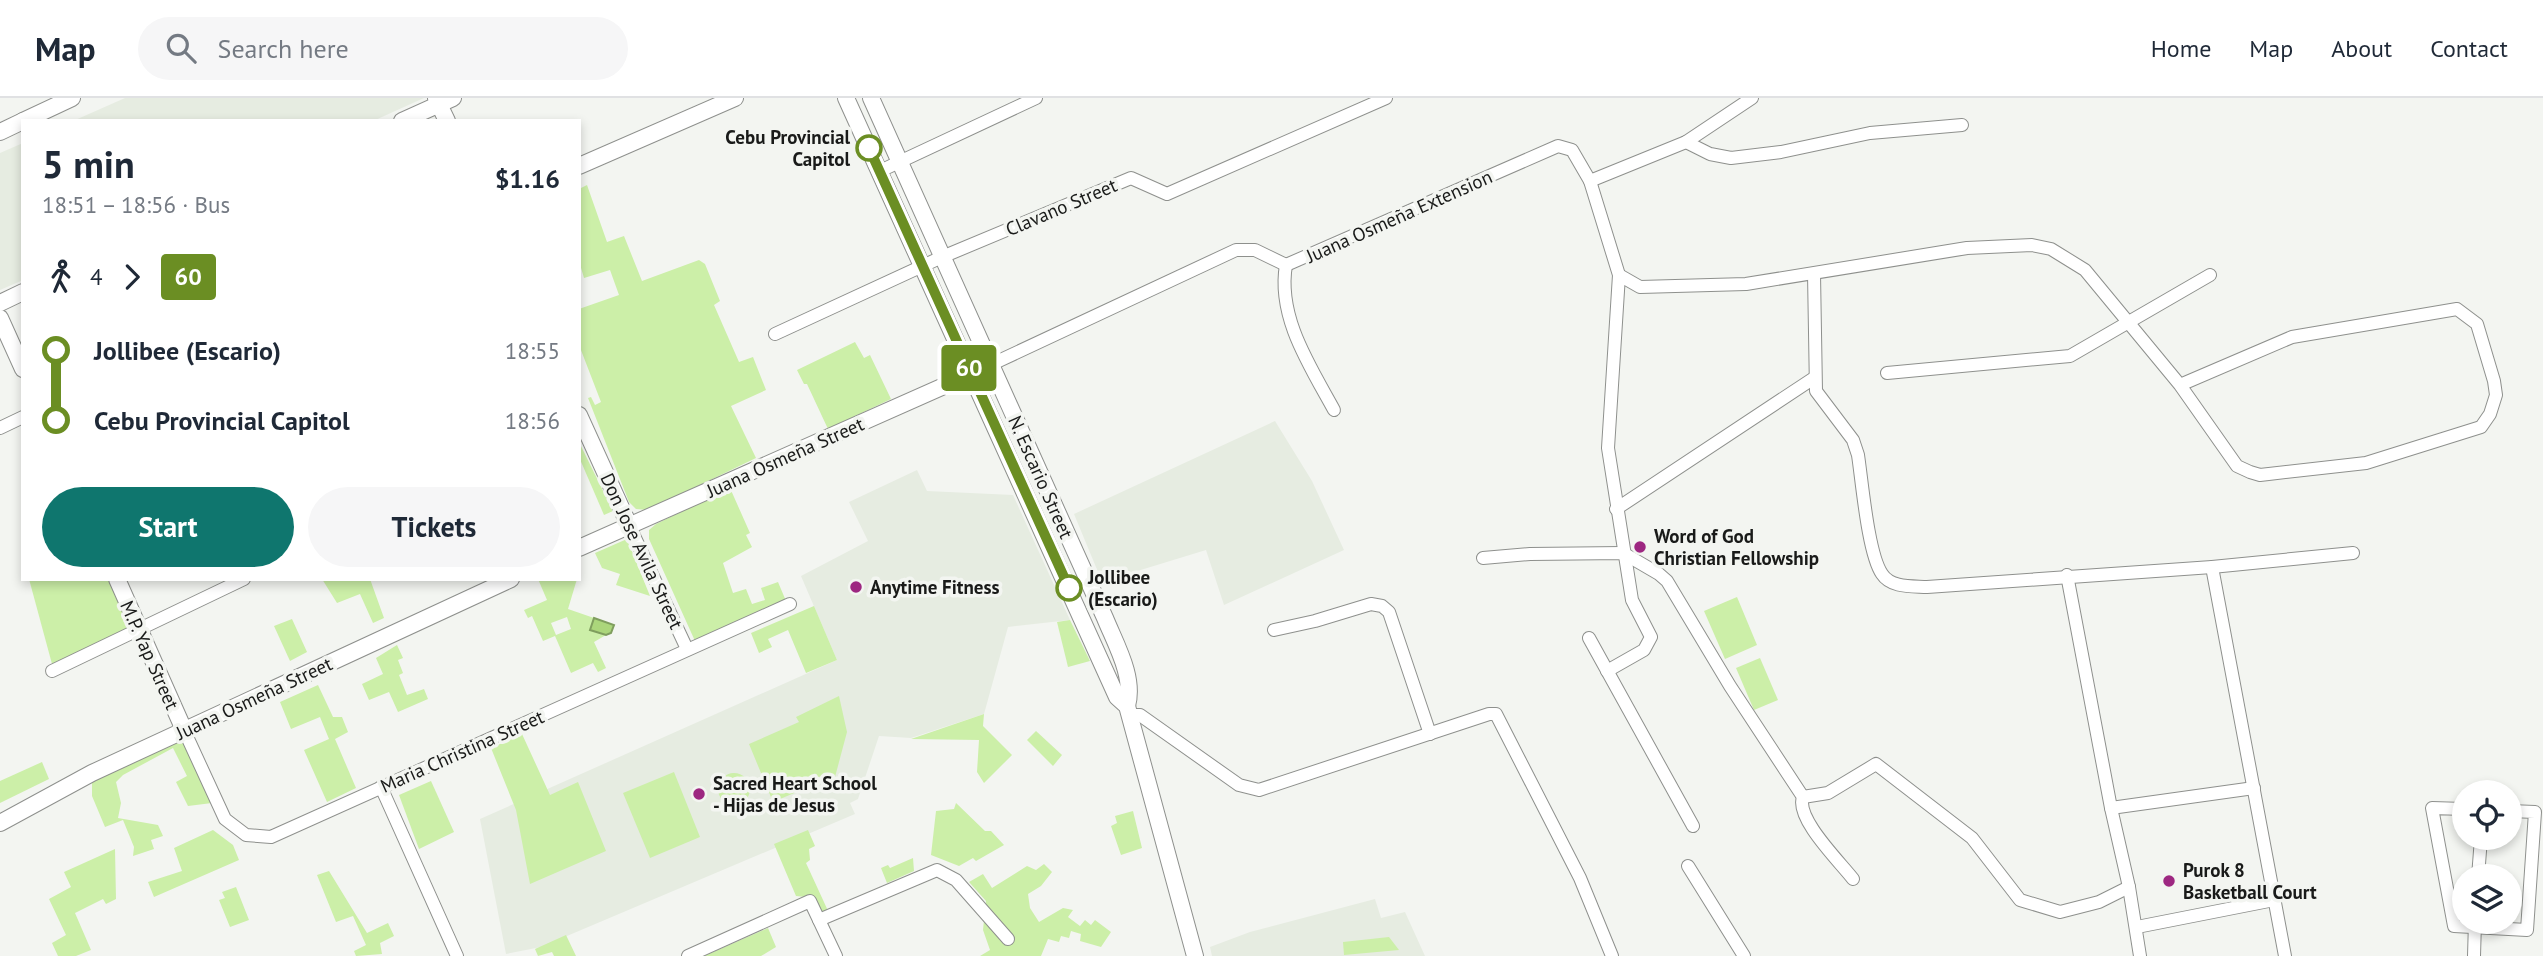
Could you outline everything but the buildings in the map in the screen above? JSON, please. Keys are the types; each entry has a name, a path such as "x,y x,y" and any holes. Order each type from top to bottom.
{"main road":[{"path":"27,119 72,98"},
{"path":"581,165 735,98"},
{"name":"N. Escario Street","path":"846,98 1117,696 1128,710 1195,956"},
{"name":"N. Escario Street","path":"871,98 1109,628 1131,692 1128,710"},
{"path":"406,119 443,100 447,119"},
{"path":"0,132 21,122"},
{"path":"0,303 21,293"},
{"path":"0,318 21,365"},
{"name":"Juana Osmeña Street","path":"581,547 990,365"},
{"name":"Don Jose Avila Street","path":"581,419 629,525"},
{"name":"M.P. Yap Street","path":"118,581 184,730"},
{"name":"Juana Osmeña Street","path":"0,823 92,774 184,730 507,581"}],"street":[{"path":"880,171 1035,98"},
{"name":"Clavano Street","path":"775,334 942,257 1131,178 1167,194 1386,98"},
{"path":"1590,181 1686,142 1752,98"},
{"path":"1686,142 1710,154 1731,158 1781,152 1870,133 1962,125"},
{"name":"Juana Osmeña Extension","path":"990,365 1236,250 1255,250 1286,265 1558,146 1572,150 1590,181 1619,275"},
{"path":"1607,671 1644,650 1651,636 1632,600 1608,448 1619,275 1640,287 1746,285 1967,248 2032,245 2068,257 2085,270 2130,320 2237,466 2260,475 2366,463 2480,428 2490,414 2496,394 2477,324 2458,309 2292,337 2180,385"},
{"path":"1286,265 1284,278 1295,340 1334,410"},
{"path":"1814,274 1816,391 1853,440 1858,455 1874,553 1882,575 1898,586 1927,587 2067,575 2213,567 2353,552"},
{"path":"1887,373 2070,356 2210,275"},
{"path":"1616,509 1814,378"},
{"path":"0,428 21,418"},
{"name":"Don Jose Avila Street","path":"629,525 687,649"},
{"path":"1483,558 1530,554 1623,553 1667,581 1730,686 1803,797 1801,806 1808,822 1853,879"},
{"path":"2213,567 2285,956"},
{"path":"2067,575 2111,808 2137,927 2140,956"},
{"path":"52,671 240,581"},
{"name":"Maria Christina Street","path":"184,730 225,819 246,835 271,837 790,604"},
{"path":"1274,630 1371,604 1382,606 1389,612 1430,734"},
{"path":"1589,638 1693,826"},
{"path":"1128,710 1140,715 1239,785 1259,790 1489,714 1500,719 1580,878 1612,956"},
{"path":"1803,797 1828,793 1876,764 1972,838 2020,900 2060,912 2099,902 2129,887"},
{"path":"381,787 457,956"},
{"path":"2111,808 2254,788"},
{"path":"2452,809 2432,808 2452,911"},
{"path":"2522,811 2535,812 2527,930 2522,930"},
{"path":"1688,866 1744,956"},
{"path":"819,920 937,870 956,880 1008,939"},
{"path":"2137,927 2274,900"},
{"path":"688,956 810,901 836,956"},
{"path":"2474,956 2475,934"}],"shaded area":[{"path":"125,98 424,98 377,119 78,119"},
{"path":"21,144 21,281 0,290 0,153"},
{"path":"587,185 607,242 624,236 642,281 699,260 705,264 720,301 714,305 739,362 753,357 766,390 731,406 756,458 648,510 636,509 629,502 588,398 591,397 595,405 601,402 581,350 581,308 619,295 610,270 584,278 581,268 581,188"},
{"path":"855,342 864,358 870,355 891,399 828,429 807,384 804,384 797,370"},
{"path":"1275,421 1312,481 1344,550 1224,605 1206,550 1108,580 1103,584 1074,514"},
{"path":"581,446 613,511 604,515 581,462"},
{"path":"917,470 927,491 1013,495 1070,620 1008,627 984,714 911,738 879,736 858,799 850,803 855,814 541,947 506,954 480,819 837,660 801,576 868,541 849,502"},
{"path":"730,488 750,533 746,535 752,547 723,563 733,593 746,589 752,604 765,600 761,588 778,582 786,601 695,641 649,539 649,530 656,524"},
{"path":"627,539 650,596 616,585 620,574 602,568 595,553"},
{"path":"30,581 113,581 133,628 52,664"},
{"path":"323,581 371,581 384,618 373,623 360,594 337,603"},
{"path":"539,581 576,581 568,609 594,618 590,630 606,635 594,642 606,668 598,672 593,663 571,673 555,636 543,641 532,616 528,618 524,610 547,600","holes":["567,617 571,629 556,635 551,623"]},
{"path":"1737,597 1757,645 1725,659 1704,611"},
{"path":"814,606 837,660 806,673 788,630 768,639 772,647 759,653 751,633"},
{"path":"594,618 614,625 611,633 606,635 590,630"},
{"path":"292,619 307,652 290,661 274,626"},
{"path":"1070,620 1090,661 1068,667 1057,622"},
{"path":"397,645 403,658 398,660 403,673 399,675 407,695 424,689 428,699 398,712 389,692 369,700 362,684 383,674 376,658"},
{"path":"1760,658 1778,700 1754,710 1736,668"},
{"path":"318,685 333,717 342,717 348,732 335,739 356,788 327,802 304,750 329,739 320,717 291,729 280,702"},
{"path":"839,696 847,732 835,777 829,780 826,774 805,783 806,788 773,802 749,744 799,722 796,717"},
{"path":"984,714 983,726 1012,755 984,783 977,772 979,740 911,739"},
{"path":"1036,731 1062,755 1053,766 1027,740"},
{"path":"522,734 550,795 578,782 606,851 530,884 516,810 491,748"},
{"path":"185,738 212,803 188,806 176,782 187,776 173,748 123,775 116,782 121,803 118,818 158,825 163,836 151,840 154,849 133,856 134,847 123,820 105,827 92,796 92,781"},
{"path":"42,762 49,779 0,803 0,781"},
{"path":"674,772 700,837 650,858 623,793"},
{"path":"734,773 745,778 750,789 745,800 734,805 723,800 718,789 723,778"},
{"path":"431,781 454,832 419,849 399,795"},
{"path":"956,803 1004,845 976,861 973,858 959,866 931,855 936,811 954,809"},
{"path":"1133,811 1142,848 1121,855 1111,826 1117,823 1115,816"},
{"path":"213,830 233,845 239,860 154,897 148,882 182,871 174,848"},
{"path":"808,830 815,846 809,849 810,860 806,863 829,913 823,913 806,897 796,896 774,844"},
{"path":"115,849 116,899 106,904 103,899 75,913 91,950 76,956 58,956 52,943 66,935 49,899 71,887 64,872"},
{"path":"913,858 914,871 887,883 881,868 888,865 890,868"},
{"path":"1044,864 1052,872 1041,886 1028,894 1030,908 1039,922 1063,908 1073,910 1068,917 1080,926 1085,920 1091,925 1095,920 1111,932 1101,947 1080,941 1081,934 1071,931 1069,938 1061,936 1059,942 1048,939 1041,956 980,956 990,950 983,930 986,901 969,882 983,874 992,888 1027,866 1036,870"},
{"path":"329,871 367,933 388,923 394,936 380,943 382,954 356,956 354,951 366,945 353,916 336,922 317,875"},
{"path":"236,887 249,920 230,927 219,900 225,898 222,892"},
{"path":"1375,899 1381,918 1405,912 1425,956 1212,956 1210,947 1250,932"},
{"path":"768,928 776,947 761,956 704,956"},
{"path":"566,935 576,956 554,956 552,952 538,956 535,949"},
{"path":"1389,937 1399,950 1344,955 1343,942"}],"bus line":[{"name":"60","path":"869,148 1069,588"}],"place":[{"name":"Cebu Provincial Capitol","path":"869,148"},
{"name":"Word of God Christian Fellowship","path":"1640,547"},
{"name":"Anytime Fitness","path":"856,587"},
{"name":"Jollibee (Escario)","path":"1069,588"},
{"name":"Sacred Heart School - Hijas de Jesus","path":"699,794"},
{"name":"Purok 8 Basketball Court","path":"2169,881"}]}
